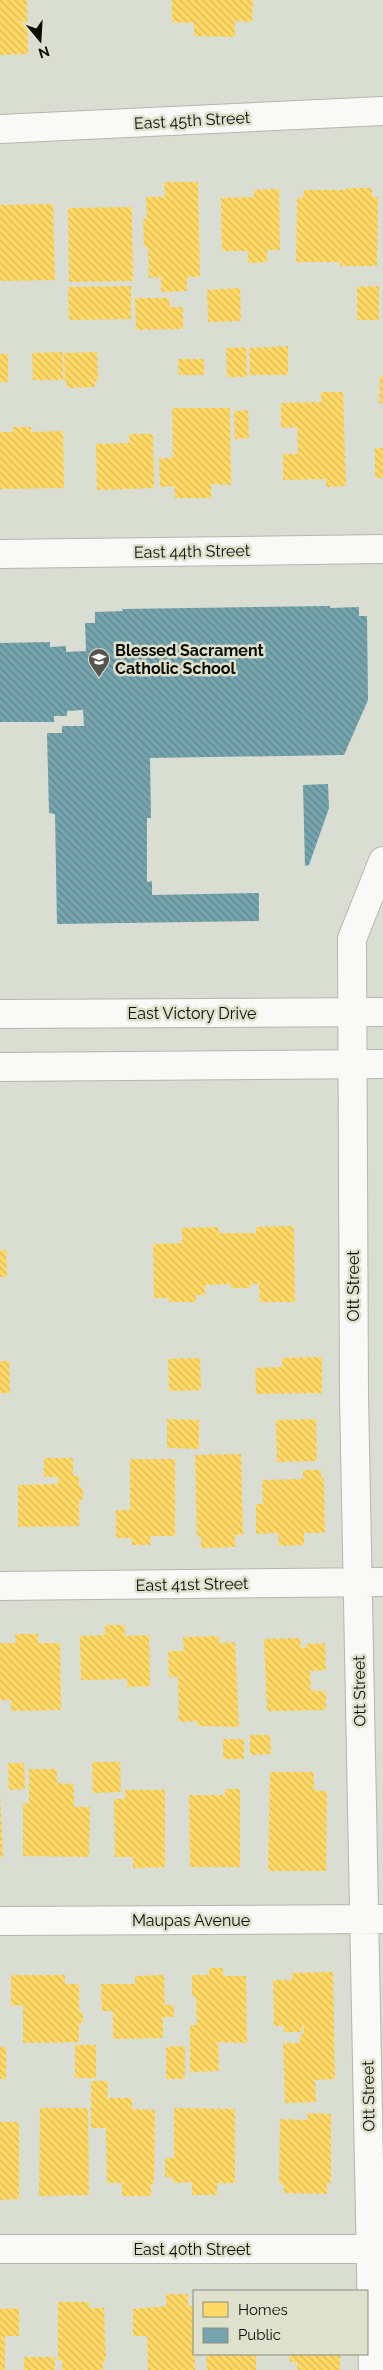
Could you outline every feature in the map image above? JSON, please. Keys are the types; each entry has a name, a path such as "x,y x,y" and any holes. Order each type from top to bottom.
{"street":[{"name":"East 45th Street","path":"0,129 383,112"},
{"name":"East 44th Street","path":"0,554 383,549"},
{"name":"Ott Street","path":"373,2370 377,2249 370,1582 354,1396 352,939 383,861"},
{"name":"East Victory Drive","path":"0,1014 383,1012"},
{"path":"0,1067 383,1064"},
{"name":"East 41st Street","path":"0,1586 370,1582"},
{"name":"Maupas Avenue","path":"0,1921 373,1919"},
{"name":"East 40th Street","path":"0,2249 377,2249"}],"building: Homes":[{"path":"0,0 27,0 28,54 0,55"},
{"path":"172,0 253,0 252,22 235,21 235,37 194,36 194,23 172,22"},
{"path":"164,182 198,182 200,277 187,277 187,291 161,292 161,277 149,278 148,247 144,247 143,219 147,219 146,197 165,197"},
{"path":"347,188 372,188 372,197 378,197 377,266 340,266 340,262 296,262 297,198 303,198 304,190 346,190"},
{"path":"279,189 280,250 267,250 267,262 248,263 248,251 222,251 221,198 254,197 254,190"},
{"path":"53,204 55,280 0,281 0,205"},
{"path":"132,207 133,281 69,282 68,208"},
{"path":"131,286 131,319 69,320 68,287"},
{"path":"379,286 379,320 357,320 357,287"},
{"path":"240,288 241,321 208,322 207,290"},
{"path":"135,298 169,298 170,307 183,307 183,329 136,330"},
{"path":"288,346 288,375 250,375 249,348"},
{"path":"246,347 247,377 227,377 226,348"},
{"path":"63,352 63,380 33,380 32,353"},
{"path":"97,352 98,381 95,381 95,387 67,388 64,353"},
{"path":"0,354 8,354 8,382 0,382"},
{"path":"178,359 204,359 204,375 179,375"},
{"path":"380,376 383,376 383,403 379,403"},
{"path":"321,392 343,392 346,486 326,487 326,479 283,480 283,454 298,454 297,427 281,428 281,403 321,402"},
{"path":"172,408 230,408 231,485 211,484 211,498 175,498 174,486 160,487 159,458 173,458"},
{"path":"248,410 249,438 235,439 234,411"},
{"path":"13,427 31,427 31,432 63,431 64,488 0,489 0,432 13,432"},
{"path":"129,434 153,434 154,488 97,490 96,444 129,443"},
{"path":"375,448 383,448 383,478 375,478"},
{"path":"294,1226 295,1302 260,1302 259,1284 250,1284 250,1288 231,1288 231,1284 205,1285 205,1295 196,1295 196,1302 169,1302 169,1298 154,1298 153,1244 182,1243 182,1228 218,1227 219,1233 256,1233 256,1227"},
{"path":"0,1250 6,1250 7,1277 0,1277"},
{"path":"322,1357 322,1393 256,1394 255,1368 282,1367 282,1358"},
{"path":"200,1358 201,1390 169,1391 168,1359"},
{"path":"0,1361 9,1361 10,1393 0,1393"},
{"path":"167,1419 199,1420 199,1449 167,1448"},
{"path":"316,1419 317,1461 277,1462 276,1420"},
{"path":"241,1454 243,1535 235,1535 235,1547 201,1548 201,1536 197,1537 195,1455"},
{"path":"44,1458 73,1458 73,1476 79,1476 79,1485 83,1490 83,1498 79,1502 79,1526 18,1527 18,1485 58,1484 58,1477 44,1477"},
{"path":"130,1459 175,1459 175,1536 150,1536 151,1545 132,1545 132,1538 116,1538 116,1510 130,1510"},
{"path":"303,1470 321,1470 321,1478 324,1478 325,1533 304,1533 304,1545 279,1546 278,1533 256,1534 256,1504 263,1504 262,1480 303,1479"},
{"path":"105,1625 125,1625 125,1636 149,1635 150,1686 127,1687 127,1679 81,1680 80,1636 105,1635"},
{"path":"15,1634 38,1634 38,1643 60,1643 61,1710 11,1711 11,1700 0,1700 0,1643 16,1643"},
{"path":"219,1636 219,1643 235,1642 239,1727 198,1726 198,1721 179,1722 178,1677 169,1677 168,1651 184,1651 183,1637"},
{"path":"300,1638 301,1648 306,1648 306,1644 325,1643 326,1670 310,1671 311,1691 326,1691 326,1710 267,1711 264,1639"},
{"path":"250,1735 270,1735 271,1754 250,1755"},
{"path":"223,1739 244,1739 244,1759 223,1759"},
{"path":"92,1762 120,1762 121,1792 93,1793"},
{"path":"8,1763 24,1763 25,1789 9,1790"},
{"path":"29,1769 57,1769 57,1783 74,1784 74,1807 90,1807 89,1857 23,1856 23,1803 29,1804"},
{"path":"270,1772 314,1772 314,1790 327,1791 326,1871 268,1871"},
{"path":"225,1789 240,1789 240,1867 190,1867 189,1795 225,1795"},
{"path":"125,1790 165,1790 165,1867 133,1868 133,1857 115,1857 114,1799 125,1799"},
{"path":"0,1792 3,1857 0,1857"},
{"path":"209,1968 223,1968 223,1976 246,1976 247,2043 218,2042 219,2071 190,2072 190,2025 197,2025 196,1997 192,1996 192,1975 209,1975"},
{"path":"333,1972 335,2079 315,2080 316,2102 285,2103 283,2043 300,2043 300,2034 304,2034 304,2026 302,2026 302,2032 284,2032 284,2026 274,2026 273,1980 292,1980 292,1973"},
{"path":"11,1975 65,1975 65,1984 79,1984 79,2012 83,2013 83,2023 79,2023 79,2042 23,2043 23,2005 11,2006"},
{"path":"164,1975 165,2005 174,2005 174,2017 163,2017 163,2038 113,2039 113,2011 102,2011 101,1984 135,1984 135,1976"},
{"path":"75,2045 96,2045 96,2078 75,2078"},
{"path":"185,2046 185,2079 166,2079 166,2047"},
{"path":"0,2047 6,2047 6,2079 0,2079"},
{"path":"91,2081 108,2081 107,2098 132,2098 132,2109 155,2110 154,2184 151,2184 151,2196 122,2196 122,2183 107,2183 106,2128 91,2128"},
{"path":"40,2108 88,2108 89,2195 39,2196"},
{"path":"174,2108 235,2109 235,2183 217,2183 217,2195 192,2195 192,2182 174,2183 173,2178 165,2177 165,2158 174,2158"},
{"path":"307,2113 331,2114 331,2183 327,2183 327,2194 284,2193 284,2184 279,2183 280,2119 308,2120"},
{"path":"0,2122 19,2122 19,2199 0,2200"},
{"path":"166,2294 188,2294 188,2306 193,2306 193,2355 195,2355 195,2370 148,2370 147,2336 133,2336 133,2309 166,2306"},
{"path":"58,2302 89,2302 89,2308 104,2308 106,2361 103,2361 103,2370 62,2370 62,2360 58,2360"},
{"path":"19,2308 19,2336 5,2336 5,2370 0,2370 0,2309"},
{"path":"206,2355 256,2355 256,2370 207,2370"},
{"path":"289,2355 340,2355 340,2370 297,2370 297,2362 290,2362"},
{"path":"24,2357 55,2357 55,2370 24,2370"}],"building: Public":[{"path":"330,606 330,608 359,607 359,616 367,616 368,700 344,755 150,758 151,818 147,818 147,882 152,881 152,895 259,893 259,921 57,924 55,814 49,813 47,733 62,733 62,726 84,726 83,710 67,711 67,716 54,716 54,722 0,722 0,643 50,642 50,647 66,646 66,652 86,651 85,623 95,623 95,612 123,611 122,609"},
{"path":"328,784 329,808 309,865 305,866 303,785"}],"place":[{"name":"Blessed Sacrament Catholic School","path":"99,678"}]}
